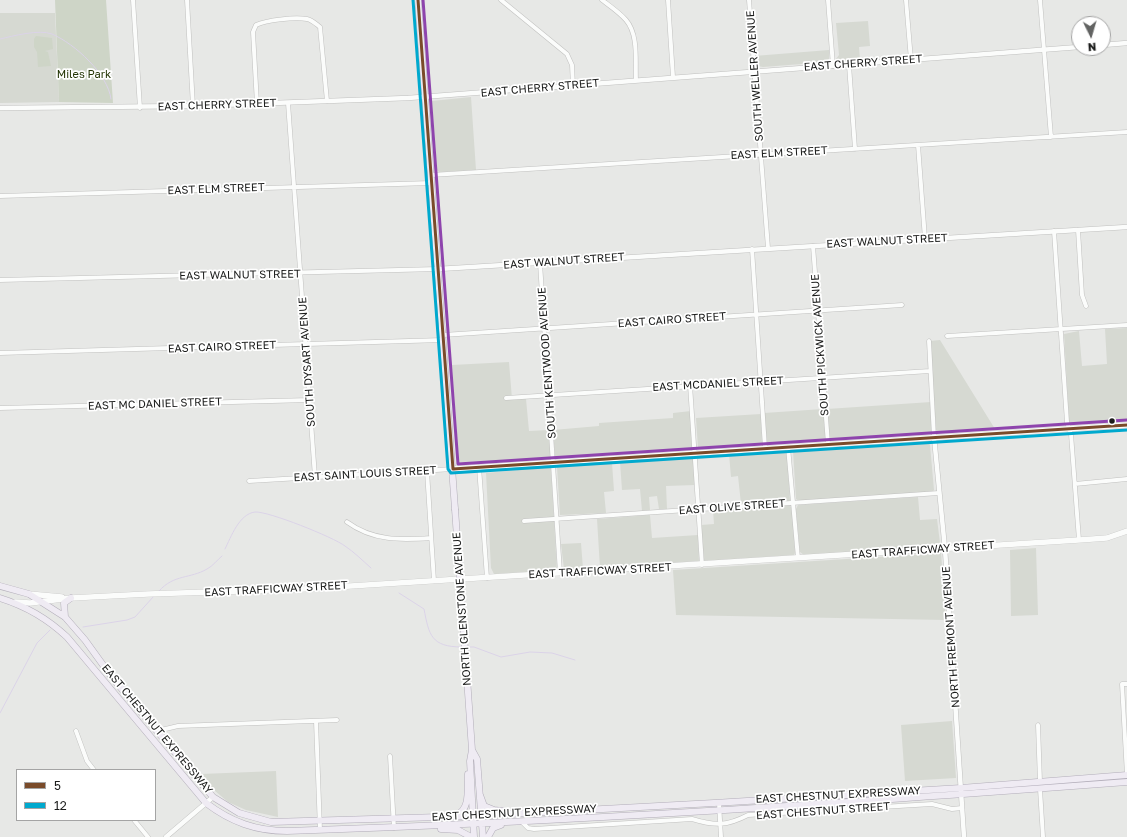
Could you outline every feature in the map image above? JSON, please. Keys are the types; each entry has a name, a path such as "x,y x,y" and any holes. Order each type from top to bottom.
{"main road":[{"name":"NORTH GLENSTONE AVENUE","path":"418,0 453,469 472,750 470,761 473,837"},
{"name":"EAST SAINT LOUIS STREET","path":"453,469 1127,425"},
{"name":"EAST TRAFFICWAY STREET","path":"15,602 42,602 71,598 151,594 273,590 702,565 1107,538 1127,531"},
{"name":"EAST CHESTNUT EXPRESSWAY","path":"0,586 29,594 65,617 86,640 111,676 157,732 213,797 238,813 271,822 320,822 481,816 719,803 960,788 1127,775"},
{"name":"EAST TRAFFICWAY STREET","path":"29,594 71,598"},
{"name":"EAST CHESTNUT EXPRESSWAY","path":"0,598 15,602 48,620 67,637 206,803 233,820 255,828 273,831 482,824 961,795 1127,782"},
{"path":"65,617 64,603 71,598"},
{"name":"NORTH GLENSTONE AVENUE","path":"472,750 477,759 483,837"},
{"path":"453,817 461,813 465,808 470,761"},
{"path":"480,795 484,806 494,810 557,808 569,811"},
{"path":"488,837 494,828 512,822"},
{"path":"394,828 403,830 458,830 473,837"}],"street":[{"path":"133,0 140,108"},
{"path":"187,0 193,106"},
{"path":"501,0 567,54 571,62 573,86"},
{"path":"602,0 622,17 631,28 634,39 636,80"},
{"path":"668,0 673,77"},
{"name":"SOUTH WELLER AVENUE","path":"749,0 768,248"},
{"path":"828,0 833,66"},
{"path":"906,0 911,60"},
{"path":"1040,0 1051,137"},
{"path":"257,104 253,32 256,25 263,22 307,19 314,21 320,28 326,101"},
{"path":"1111,44 1127,43"},
{"name":"EAST CHERRY STREET","path":"0,108 140,108 425,97 1071,48"},
{"path":"848,65 855,149"},
{"name":"SOUTH DYSART AVENUE","path":"288,103 315,477"},
{"name":"EAST ELM STREET","path":"431,175 1127,132"},
{"path":"918,145 925,239"},
{"name":"EAST ELM STREET","path":"0,196 431,183"},
{"name":"EAST WALNUT STREET","path":"0,280 438,270 768,248 1127,227"},
{"path":"1078,230 1082,295 1086,306"},
{"path":"1054,231 1067,422 1069,428 1075,484 1079,540"},
{"name":"SOUTH PICKWICK AVENUE","path":"813,246 828,444"},
{"path":"752,249 765,448"},
{"name":"SOUTH KENTWOOD AVENUE","path":"540,263 560,573"},
{"name":"EAST CAIRO STREET","path":"0,353 306,345 902,305"},
{"path":"947,336 1127,325"},
{"path":"929,341 934,437"},
{"name":"EAST MCDANIEL STREET","path":"506,398 690,385 930,371"},
{"path":"690,385 702,565"},
{"name":"EAST MC DANIEL STREET","path":"0,408 310,400"},
{"name":"NORTH FREMONT AVENUE","path":"934,437 945,549 964,837"},
{"path":"788,447 798,558"},
{"path":"479,468 487,578"},
{"name":"EAST SAINT LOUIS STREET","path":"249,481 453,469"},
{"path":"427,471 434,581"},
{"path":"1075,484 1127,480"},
{"name":"EAST OLIVE STREET","path":"524,522 939,493"},
{"path":"347,522 359,530 387,539 431,538"},
{"path":"1127,684 1122,684 1127,775"},
{"path":"157,732 178,726 337,720"},
{"path":"316,721 320,830"},
{"path":"1038,725 1040,782"},
{"path":"76,731 87,760 93,769"},
{"path":"390,756 394,828"},
{"path":"1040,789 1043,837"},
{"path":"166,837 213,797"},
{"path":"719,803 721,837"},
{"name":"EAST CHESTNUT STREET","path":"521,821 528,828 534,829 692,819 710,824 721,824 733,823 748,815 932,804 952,809 962,808"},
{"path":"135,821 148,837"}],"shaded area":[{"path":"0,13 55,13 59,102 0,103"},
{"path":"868,21 870,46 859,47 860,60 837,61 836,59 839,55 836,23"},
{"path":"829,50 829,59 827,62 763,67 758,66 754,56"},
{"path":"471,97 476,170 439,172 437,170 432,101"},
{"path":"1127,328 1127,420 1071,424 1069,421 1064,334 1079,331 1082,366 1107,364 1105,329"},
{"path":"940,340 995,429 938,432 936,430 930,341"},
{"path":"509,362 512,399 526,399 529,431 549,430 551,457 548,459 459,462 452,365"},
{"path":"931,402 931,433 829,439 827,409"},
{"path":"823,409 826,438 824,440 770,444 767,442 764,413"},
{"path":"691,411 692,449 557,458 555,456 553,430 599,426 599,423 673,418 673,413"},
{"path":"761,414 762,444 698,448 696,418"},
{"path":"927,441 930,445 934,490 932,492 799,501 796,499 793,451"},
{"path":"787,451 790,501 741,504 738,476 731,477 729,454"},
{"path":"691,457 694,459 695,485 666,486 667,509 659,509 657,496 649,497 650,510 642,511 640,489 622,490 620,462"},
{"path":"612,463 614,491 604,492 606,513 560,515 557,467"},
{"path":"551,468 557,570 494,574 491,568 486,473"},
{"path":"918,497 920,520 937,519 940,543 938,546 804,555 800,552 796,509 798,505"},
{"path":"787,505 792,507 794,555 704,561 701,525 714,524 713,510"},
{"path":"650,515 652,538 698,535 699,561 600,568 597,519"},
{"path":"581,543 583,569 564,569 561,544"},
{"path":"1036,548 1038,615 1011,616 1010,550"},
{"path":"941,553 946,620 676,615 673,570"},
{"path":"952,721 956,778 905,781 901,725"},
{"path":"276,771 278,817 246,810 228,802 214,790 201,774"}],"green space":[{"name":"Miles Park","path":"55,0 106,0 113,103 59,102"},
{"path":"36,36 52,38 53,49 45,51 48,52 51,66 38,67 37,52 34,47 34,39"}],"waterway":[{"path":"0,39 40,32 52,34 80,52 89,61 104,80 109,89 111,99"},
{"path":"225,549 240,521 244,517 255,512 300,525 328,537 352,551 371,568"},
{"path":"159,591 176,579 207,569 222,556"},
{"path":"399,593 424,609 428,626 433,638 444,645 462,647"},
{"path":"83,627 127,620 135,617 154,596"},
{"path":"0,713 37,643 50,630"},
{"path":"467,647 474,647 501,657 530,652 552,653 575,660"}],"transit line":[{"name":"12","path":"413,0 448,469 451,473 1127,430"},
{"name":"5","path":"418,0 453,469 1127,425"},
{"path":"423,0 458,464 1127,420"}]}
